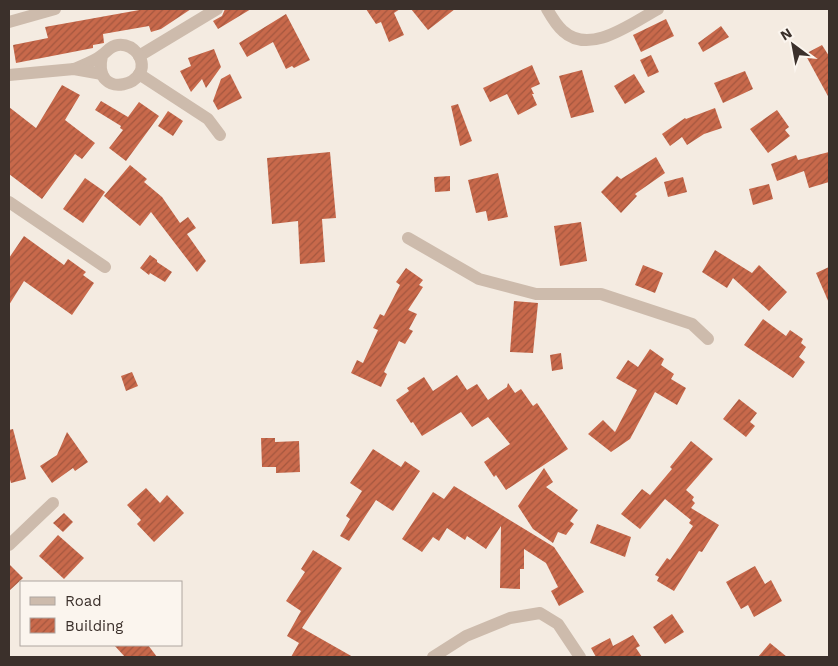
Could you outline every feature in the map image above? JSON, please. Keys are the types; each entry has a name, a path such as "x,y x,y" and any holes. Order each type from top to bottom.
{"street":[{"path":"9,22 55,9"},
{"path":"139,56 217,9"},
{"path":"547,9 564,32 575,38 589,41 604,38 658,9"},
{"path":"74,69 102,56 108,49 116,45 125,45 134,49 139,56 141,65 139,74 133,81 125,85 115,85 107,81 102,74 100,65 102,56"},
{"path":"9,75 74,69 102,74"},
{"path":"139,74 208,119 220,135"},
{"path":"9,202 104,267"},
{"path":"408,238 479,280 536,294 600,294 692,324 708,339"},
{"path":"9,544 53,504"},
{"path":"433,657 466,636 510,618 540,613 558,624 580,657"}],"building":[{"path":"145,9 191,9 161,29 151,32 149,26 103,34 104,43 93,45 93,48 16,63 13,45 48,38 45,27"},
{"path":"225,9 251,9 218,29 213,21 222,16"},
{"path":"366,9 400,9 394,13 404,35 389,42 381,22 376,24"},
{"path":"411,9 455,9 428,30"},
{"path":"286,14 310,60 294,68 292,66 286,69 273,42 247,57 239,43"},
{"path":"666,19 674,36 641,52 633,35"},
{"path":"721,26 729,37 703,52 698,43"},
{"path":"822,45 829,56 829,98 805,54"},
{"path":"214,49 221,67 206,88 202,79 191,92 180,71 191,66 188,58"},
{"path":"651,55 659,72 648,77 640,60"},
{"path":"532,65 540,84 531,88 537,105 518,115 507,94 490,102 483,88"},
{"path":"582,70 594,112 571,118 559,76"},
{"path":"745,71 753,89 723,103 714,83"},
{"path":"230,74 242,98 218,110 213,101 221,79"},
{"path":"634,74 645,92 625,104 614,86"},
{"path":"62,85 80,95 65,120 95,143 82,159 75,154 42,199 9,174 9,107 36,128"},
{"path":"101,101 128,117 139,102 159,116 126,161 109,148 123,130 120,128 121,126 95,110"},
{"path":"458,104 472,141 460,146 451,106"},
{"path":"715,108 722,128 704,134 687,145 682,137 670,146 662,134 685,118"},
{"path":"777,110 789,127 785,130 790,136 768,153 750,129"},
{"path":"168,111 183,121 173,136 158,126"},
{"path":"330,152 336,218 322,219 325,262 300,264 298,221 272,224 267,158"},
{"path":"829,152 829,182 809,188 804,171 777,181 771,164 796,155 798,160"},
{"path":"656,157 665,173 635,194 637,196 621,213 601,192 617,176 621,179"},
{"path":"130,165 147,179 144,182 162,197 180,223 188,217 196,228 187,234 206,261 197,272 151,212 140,226 104,196"},
{"path":"498,173 508,217 488,221 486,211 476,213 468,180"},
{"path":"450,176 450,191 435,192 434,177"},
{"path":"683,177 687,192 668,197 664,182"},
{"path":"85,178 105,192 83,223 63,209"},
{"path":"769,184 773,199 753,205 749,189"},
{"path":"581,222 587,261 560,266 554,226"},
{"path":"24,236 64,265 68,259 86,272 83,275 94,283 72,315 24,281 9,305 9,258"},
{"path":"715,250 752,273 759,265 787,292 769,311 733,278 727,288 702,272"},
{"path":"150,255 172,272 165,282 150,273 149,275 140,268"},
{"path":"643,265 663,273 655,293 635,285"},
{"path":"829,267 829,303 816,273"},
{"path":"406,268 423,280 419,285 423,287 408,310 417,314 409,329 413,331 405,344 399,341 384,372 387,374 381,387 351,373 357,360 363,363 378,330 373,328 380,314 384,316 400,285 396,282"},
{"path":"514,301 538,303 533,353 510,352"},
{"path":"763,319 786,336 790,330 803,339 801,343 806,347 799,357 805,362 793,378 744,345"},
{"path":"650,349 664,359 661,365 674,374 671,379 686,388 677,405 655,392 630,439 611,452 588,434 603,420 615,432 637,390 616,378 628,360 638,367"},
{"path":"561,353 563,369 552,371 550,355"},
{"path":"132,372 138,386 126,391 121,376"},
{"path":"457,375 467,390 477,384 488,400 507,387 508,383 515,393 521,389 533,406 537,403 568,449 506,490 484,462 510,444 488,417 472,427 461,412 422,436 396,400 409,391 407,388 424,377 433,391"},
{"path":"739,399 757,413 750,422 755,426 746,437 723,419"},
{"path":"13,429 26,479 11,483 9,476 9,430"},
{"path":"67,432 88,462 75,471 73,468 52,483 40,466 57,455"},
{"path":"261,438 275,438 275,442 299,441 300,472 276,473 276,467 262,467"},
{"path":"691,441 713,459 686,490 694,497 692,500 695,503 691,508 719,525 702,552 699,551 674,591 657,581 659,577 655,575 667,558 670,560 693,526 689,523 691,520 665,499 640,529 621,514 642,489 650,495 672,469 670,467"},
{"path":"373,449 401,467 405,461 420,471 393,511 376,500 349,541 340,536 350,519 346,516 362,491 350,483"},
{"path":"544,468 553,482 546,487 578,510 570,521 574,524 566,535 558,532 553,543 533,529 518,506"},
{"path":"454,486 554,547 584,592 559,606 551,591 558,587 546,563 524,549 524,569 520,569 520,589 500,588 501,526 486,549 467,536 465,540 447,528 439,541 433,537 422,552 402,539 433,492 444,499"},
{"path":"146,488 160,503 167,495 184,513 154,542 137,524 141,520 127,505"},
{"path":"64,513 73,522 63,532 53,523"},
{"path":"597,524 631,537 625,557 590,543"},
{"path":"58,535 84,558 64,579 39,556"},
{"path":"313,550 342,568 302,628 353,657 291,657 299,643 287,636 301,611 286,601 305,572 301,569"},
{"path":"9,564 23,578 9,591"},
{"path":"755,566 765,584 771,580 782,601 754,617 748,605 741,609 726,582"},
{"path":"672,614 684,632 665,644 653,627"},
{"path":"633,635 640,646 636,648 642,657 596,657 591,648 610,638 613,646"},
{"path":"770,643 787,657 758,657"},
{"path":"115,646 149,646 157,657 125,657"}]}
